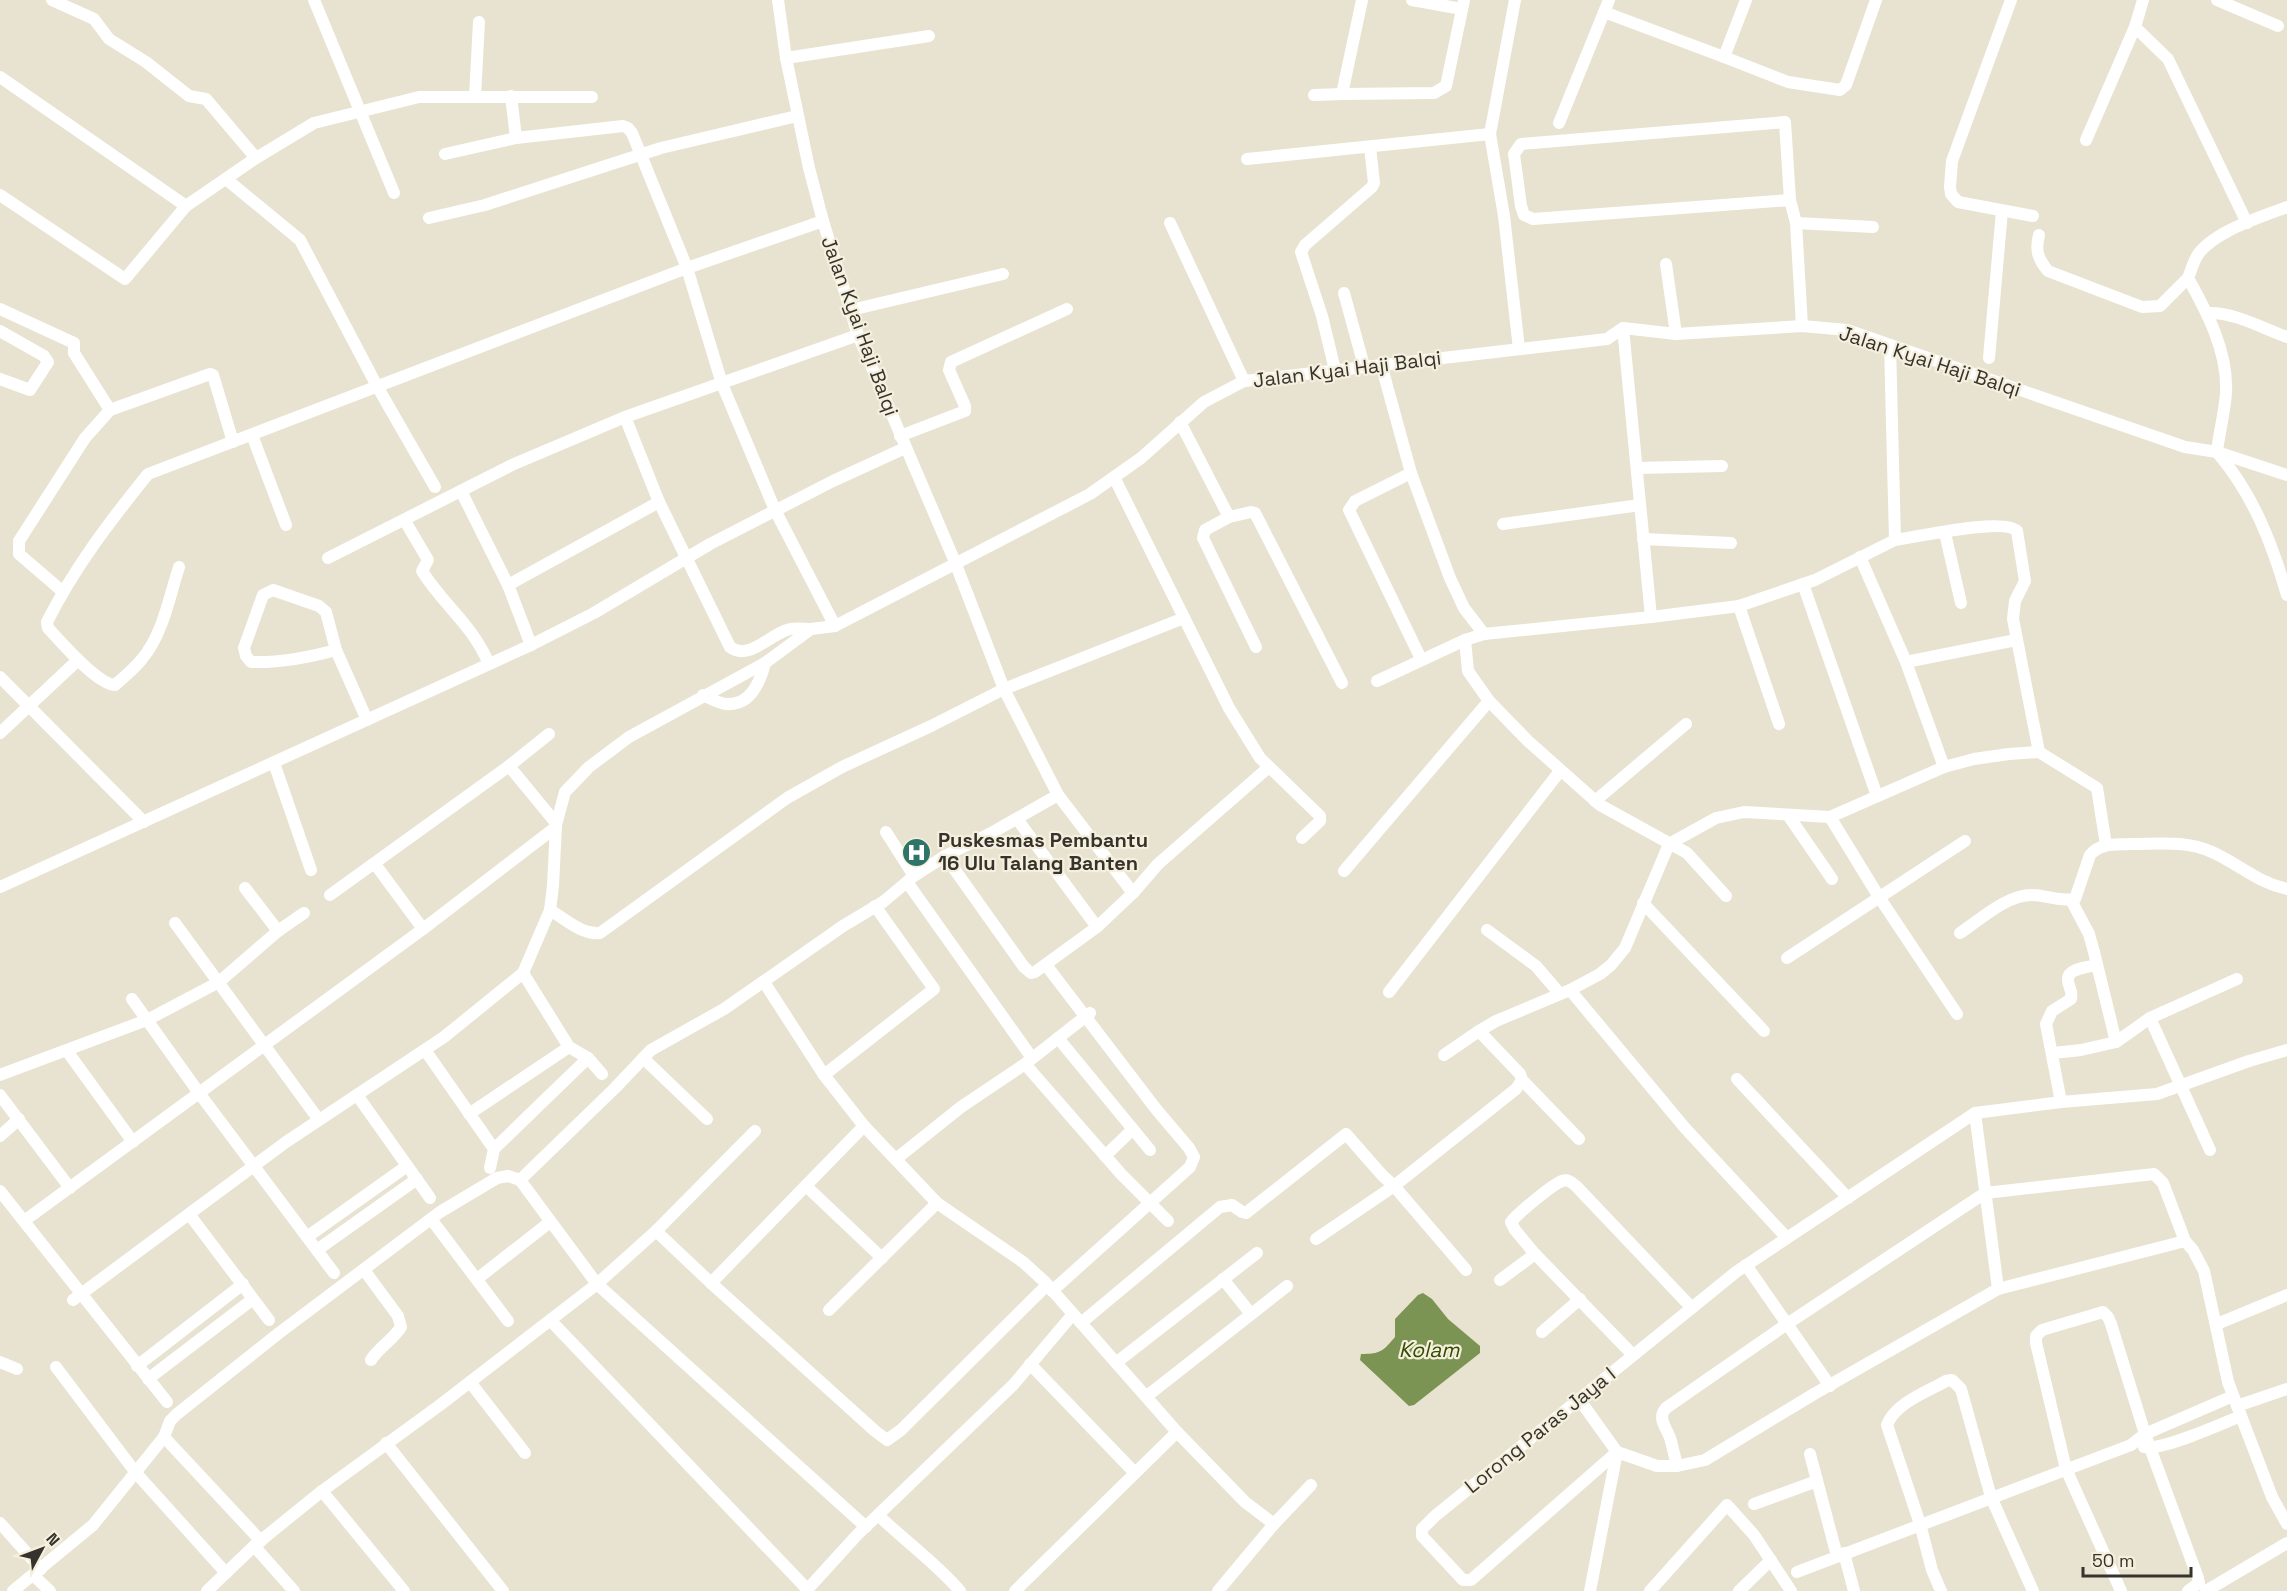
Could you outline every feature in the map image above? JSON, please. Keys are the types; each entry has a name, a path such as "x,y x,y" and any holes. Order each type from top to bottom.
{"street":[{"path":"52,0 94,19 110,39 146,62 189,96 206,99 256,158"},
{"path":"314,0 394,193"},
{"name":"Jalan Kyai Haji Balqi","path":"778,0 796,116 823,221 858,335 955,562 1090,494 1141,458 1207,399 1244,381 1607,339 1623,328 1676,334 1802,327 1846,330 2185,447 2217,452 2287,475"},
{"path":"1342,94 1362,0"},
{"path":"1314,95 1434,93 1446,86 1463,4 1412,0"},
{"path":"1515,0 1490,134 1504,216 1519,349"},
{"path":"1559,123 1609,0"},
{"path":"1724,57 1746,0"},
{"path":"1604,12 1788,82 1840,90 1846,85 1876,0"},
{"path":"2011,0 1952,161 1950,187 1951,195 1958,202 2033,216"},
{"path":"2086,140 2135,27 2143,0"},
{"path":"2217,0 2278,26"},
{"path":"475,97 479,22"},
{"path":"2135,27 2168,59 2247,223"},
{"path":"786,58 929,36"},
{"path":"0,77 186,206"},
{"path":"511,96 516,138"},
{"path":"0,195 125,279 186,206 256,158 314,123 419,98 592,97"},
{"path":"429,218 484,205 661,148 796,116"},
{"path":"1790,200 1533,219 1524,215 1521,206 1514,154 1521,144 1785,122 1790,200 1796,223 1802,327"},
{"path":"445,154 516,138 622,126 628,128 687,268 722,384 775,510 835,626"},
{"path":"1247,159 1490,134"},
{"path":"1335,370 1322,316 1301,252 1305,245 1372,187 1374,183 1370,147"},
{"path":"226,179 300,240 377,386 435,487"},
{"path":"2039,235 2036,245 2039,261 2048,271 2142,307 2160,306 2188,278 2197,256 2210,242 2247,223 2287,207"},
{"path":"1989,358 2002,211"},
{"path":"179,567 153,642 142,659 115,686 105,683 78,660 47,625 46,622 62,591 105,527 148,474 687,268 823,221"},
{"path":"1170,223 1244,381"},
{"path":"1796,223 1873,227"},
{"path":"1666,264 1676,334"},
{"path":"851,310 1004,274"},
{"path":"2188,278 2208,313 2224,362 2226,391 2217,452 2232,469 2248,495 2271,543 2286,589"},
{"path":"1344,293 1364,366"},
{"path":"0,309 74,343 74,353 110,410"},
{"path":"900,436 965,411 949,369 951,362 1067,309"},
{"path":"2208,313 2230,316 2287,337"},
{"path":"1623,328 1651,617"},
{"path":"0,331 44,356 48,362 30,390 0,379"},
{"path":"328,558 514,465 625,417 858,335"},
{"path":"1890,345 1895,540"},
{"path":"1381,364 1411,473 1450,578 1464,608 1485,634"},
{"path":"62,591 19,554 19,541 85,438 110,410 210,374 213,375 233,442"},
{"path":"625,417 658,502 729,646 736,652 745,652 789,629 835,626 955,562 1004,689 1058,795 1133,893"},
{"path":"1180,422 1229,517"},
{"path":"252,435 286,525"},
{"path":"0,887 531,645 594,613 687,557 775,510 905,448"},
{"path":"1636,468 1722,466"},
{"path":"1411,473 1355,501 1349,510 1421,659"},
{"path":"1114,477 1229,708 1257,752 1320,816 1320,821 1302,838"},
{"path":"461,491 508,585 531,645"},
{"path":"508,585 658,502"},
{"path":"1503,524 1640,505"},
{"path":"1256,647 1203,538 1205,530 1229,517 1251,512 1255,513 1342,683"},
{"path":"405,521 428,560 422,571 475,635 489,664"},
{"path":"1377,681 1421,659 1485,634 1739,606 1803,584 1895,540 1987,525 2009,526 2017,531 2026,575 2013,610 2016,640 2039,752"},
{"path":"1945,533 1961,603"},
{"path":"1643,539 1731,543"},
{"path":"1860,557 1906,662 1944,767"},
{"path":"1803,584 1877,796"},
{"path":"336,650 303,659 273,663 251,662 244,648 263,595 273,590 319,606 326,612 336,650 367,720"},
{"path":"1739,606 1779,724"},
{"path":"550,910 581,930 591,934 600,933 787,798 842,767 1004,689 1184,618"},
{"path":"77,1297 254,1166 444,1037 523,973 550,910 554,886 556,825 567,788 589,767 630,737 765,663 811,629"},
{"path":"1465,640 1468,671 1489,701 1560,771 1595,801 1687,853 1726,896"},
{"path":"1906,662 2016,640"},
{"path":"0,733 78,660"},
{"path":"703,695 724,704 738,703 752,694 760,682 765,663"},
{"path":"0,677 144,822"},
{"path":"1344,871 1489,701"},
{"path":"1595,801 1686,724"},
{"path":"330,895 549,734"},
{"path":"1444,1054 1496,1021 1565,992 1600,974 1611,965 1625,948 1669,844 1716,818 1744,812 1830,817 1944,767 1974,759 2039,752 2097,788 2106,845"},
{"path":"274,763 311,870"},
{"path":"508,766 556,825"},
{"path":"945,856 1028,971 1035,972 1097,927 1133,893 1158,864 1269,766"},
{"path":"1389,992 1560,771"},
{"path":"520,1180 651,1050 724,1009 945,856 1058,795"},
{"path":"1788,815 1832,879"},
{"path":"1830,817 1879,897 1957,1014"},
{"path":"1017,819 1097,927"},
{"path":"24,1221 423,929 556,825"},
{"path":"886,832 910,879 1029,1061 1105,1156 1168,1221"},
{"path":"1787,958 1965,841"},
{"path":"1960,933 2008,901 2020,896 2032,895 2071,900 2078,895 2090,855 2094,850 2106,845 2182,843 2214,853 2260,881 2287,889"},
{"path":"375,864 423,929"},
{"path":"245,888 278,931"},
{"path":"2071,900 2089,934 2116,1042"},
{"path":"1643,903 1764,1031"},
{"path":"824,1075 934,989 875,906"},
{"path":"0,1075 147,1020 219,982 278,931 304,913"},
{"path":"175,923 319,1120"},
{"path":"1487,930 1536,966 1565,992 1685,1128 1787,1238"},
{"path":"656,1231 887,1440 901,1430 1049,1288 1193,1163 1193,1154 1088,1015 1046,964"},
{"path":"2061,1102 2046,1024 2052,1011 2071,999 2072,992 2067,980 2068,976 2075,970 2097,965"},
{"path":"523,973 569,1047 588,1058 602,1074"},
{"path":"2053,1053 2116,1042 2150,1018 2237,980"},
{"path":"764,982 824,1075 864,1126 937,1203 1023,1262 1117,1362 1177,1432 1245,1502 1274,1524"},
{"path":"132,999 199,1093 334,1273"},
{"path":"896,1160 961,1107 1029,1061 1088,1015"},
{"path":"2150,1018 2210,1150"},
{"path":"1479,1032 1518,1071 1522,1080 1579,1139"},
{"path":"1058,1038 1150,1150"},
{"path":"469,1114 569,1047"},
{"path":"425,1050 494,1149"},
{"path":"1998,1289 1975,1113 2061,1102 2157,1094 2287,1050"},
{"path":"67,1051 133,1142"},
{"path":"490,1168 494,1149 588,1058"},
{"path":"643,1058 707,1119"},
{"path":"1737,1079 1848,1198"},
{"path":"1316,1239 1395,1186 1516,1089 1522,1080"},
{"path":"0,1095 70,1188"},
{"path":"357,1095 430,1198"},
{"name":"Lorong Paras Jaya I","path":"1617,1452 1471,1580 1463,1580 1422,1536 1422,1529 1429,1520 1746,1265 1975,1113"},
{"path":"0,1136 19,1119"},
{"path":"711,1283 864,1126"},
{"path":"1105,1156 1132,1130"},
{"path":"207,1591 257,1543 322,1491 470,1382 597,1284 656,1231 755,1131"},
{"path":"550,1321 807,1590 866,1527 1014,1384 1030,1364 1077,1319 1220,1207 1232,1204 1246,1213 1344,1135 1349,1136 1382,1175 1395,1186 1466,1270"},
{"path":"307,1237 407,1166"},
{"path":"1677,1466 1670,1438 1662,1419 1662,1412 1787,1324 1985,1193 2154,1174 2159,1178 2167,1193 2185,1241 2193,1250 2204,1271 2228,1382 2272,1497 2286,1520"},
{"path":"13,1591 93,1525 164,1437 170,1421 177,1414 279,1333 431,1219 497,1178 508,1176 520,1180 597,1284 866,1527"},
{"path":"317,1250 417,1179"},
{"path":"1633,1355 1535,1254 1511,1222 1555,1186 1568,1181 1576,1186 1692,1308"},
{"path":"806,1186 882,1258"},
{"path":"0,1191 77,1297 137,1365 166,1402"},
{"path":"829,1310 937,1203"},
{"path":"189,1214 269,1320"},
{"path":"431,1219 508,1321"},
{"path":"477,1279 550,1222"},
{"path":"1579,1399 1617,1452 1657,1466 1677,1466 1705,1460 1998,1289 2185,1241"},
{"path":"1117,1362 1257,1253"},
{"path":"1500,1280 1535,1254"},
{"path":"1746,1265 1830,1386"},
{"path":"364,1270 398,1316 401,1327 371,1360"},
{"path":"1223,1279 1251,1314"},
{"path":"137,1365 243,1284"},
{"path":"1147,1396 1287,1286"},
{"path":"2217,1324 2287,1295"},
{"path":"147,1379 254,1299"},
{"path":"1542,1332 1580,1299"},
{"path":"2121,1591 2066,1469 2037,1356 2036,1336 2042,1330 2099,1312 2105,1313 2116,1336 2145,1434 2198,1578 2199,1583 2188,1591"},
{"path":"0,1362 17,1369"},
{"path":"1030,1364 1135,1473"},
{"path":"56,1367 136,1473 226,1573"},
{"path":"1941,1591 1887,1425 1892,1414 1946,1381 1952,1380 1961,1389 1991,1497 2033,1591"},
{"path":"470,1382 525,1453"},
{"path":"1797,1572 2131,1445 2145,1434 2183,1418 2237,1406 2287,1389"},
{"path":"2131,1445 2151,1449 2192,1435 2237,1406"},
{"path":"2183,1418 2192,1435"},
{"path":"1015,1591 1177,1432"},
{"path":"164,1437 257,1543 294,1591"},
{"path":"386,1443 503,1591"},
{"path":"1590,1591 1617,1452"},
{"path":"1810,1454 1840,1555 1854,1591"},
{"path":"1754,1504 1817,1481"},
{"path":"1218,1591 1274,1524 1311,1485"},
{"path":"322,1491 404,1591"},
{"path":"1650,1591 1727,1504 1754,1535 1791,1591"},
{"path":"878,1515 900,1537 925,1556 960,1591"},
{"path":"0,1523 50,1591"},
{"path":"2206,1591 2287,1543"},
{"path":"1739,1591 1772,1560"}],"water":[{"name":"Kolam","path":"1423,1293 1432,1299 1448,1319 1480,1346 1480,1353 1414,1405 1409,1406 1360,1360 1361,1354 1381,1351 1387,1346 1395,1337 1395,1319 1418,1295"}],"place":[{"name":"Puskesmas Pembantu 16 Ulu Talang Banten","path":"917,852"}]}
